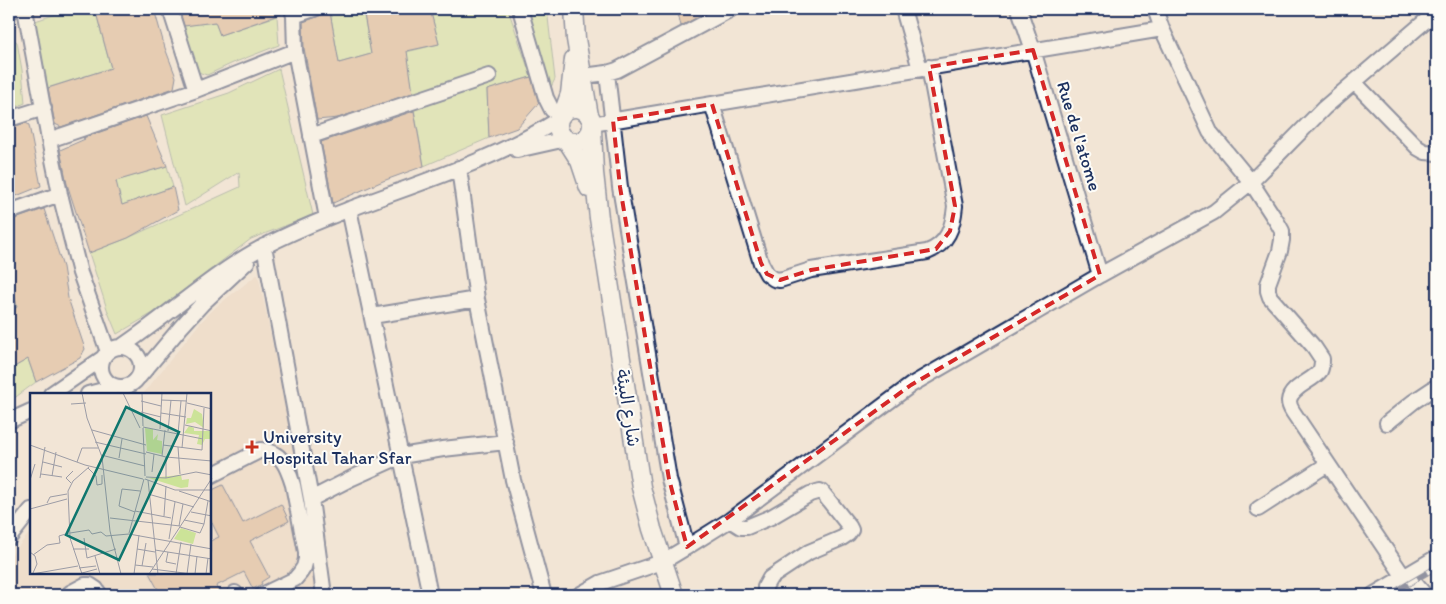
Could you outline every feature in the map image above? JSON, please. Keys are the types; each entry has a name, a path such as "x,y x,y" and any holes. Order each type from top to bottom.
{"main road":[{"path":"562,115 569,108 580,108 591,123 589,134 576,142 566,139 559,130 562,115 570,94 576,39 574,9"},
{"name":"شارع البيئة","path":"576,39 591,123 599,218 641,487 662,562 674,595"},
{"name":"شارع البيئة","path":"566,139 580,161 599,218"}],"street":[{"path":"9,11 15,9"},
{"path":"25,9 60,194 80,273 111,352"},
{"path":"170,9 196,90"},
{"path":"314,9 293,12 295,51 327,218"},
{"path":"52,393 111,352 146,331 228,267 264,246 349,209 490,156 535,134 562,115 552,110 546,98 520,9"},
{"path":"583,76 617,70 714,14 731,9"},
{"path":"712,104 761,263 767,274 774,279 780,280 811,270 936,249 950,231 955,206 925,68 903,9"},
{"name":"Rue de l'atome","path":"1019,9 1034,50 1100,275"},
{"path":"1155,9 1162,29 1210,132 1251,182 1282,231 1280,251 1268,284 1268,291 1270,297 1314,347 1322,359 1320,370 1292,392 1289,403 1293,412 1406,576 1425,595"},
{"path":"579,595 600,583 662,562 688,548 730,520 911,386 1100,275 1214,212 1251,182 1324,108 1437,10"},
{"path":"591,123 1162,29"},
{"path":"49,140 196,90 295,51"},
{"path":"607,73 620,187 669,479 688,548"},
{"path":"310,136 489,76"},
{"path":"1354,82 1418,148 1424,152 1437,153"},
{"path":"9,119 44,108"},
{"path":"490,156 566,139"},
{"path":"459,168 477,299 513,480 544,595"},
{"path":"9,212 60,194"},
{"path":"349,209 430,595"},
{"path":"128,385 202,304 264,246"},
{"path":"264,246 311,499 324,595"},
{"path":"372,316 477,299"},
{"path":"128,348 134,352 141,364 141,371 128,385 96,393 102,374 101,363 111,352 128,348"},
{"path":"102,374 105,379 128,385"},
{"path":"1387,423 1437,386"},
{"path":"9,421 30,411"},
{"path":"311,499 401,456 506,442"},
{"path":"211,475 260,450 266,450 280,457 290,476 306,558 300,573 295,579 262,595"},
{"path":"1258,509 1328,464"},
{"path":"730,520 741,527 747,527 770,517 810,494 820,491 849,526 848,534 842,538 810,552 770,578 765,587 764,595"},
{"path":"9,538 30,511"},
{"path":"1373,595 1437,557"},
{"path":"69,594 85,585 90,585 100,595"}],"highlighted area":[{"path":"1033,50 1100,275 911,385 687,547 669,479 620,187 613,120 712,104 761,263 767,274 780,280 811,270 936,249 950,231 955,206 929,67"}],"shaded area":[{"name":"University Hospital Tahar Sfar","path":"258,274 305,500 316,593 312,595 9,595 9,558 30,532 30,574 211,574 211,393 144,393 200,323 217,306"}],"green space":[{"path":"72,9 95,9 111,68 47,88 32,22"},
{"path":"341,9 363,9 371,54 339,63 330,12"},
{"path":"430,9 462,9 464,14 476,9 508,9 531,77 487,90 489,138 424,166 414,109 448,97 446,86 413,94 406,52 439,44"},
{"path":"528,9 547,9 555,79 551,87"},
{"path":"277,16 279,45 207,75 195,71 180,26 215,22 220,35"},
{"path":"9,37 17,42 25,103 9,110"},
{"path":"279,69 313,215 251,239 153,313 117,334 89,253 128,238 240,187 239,172 185,206 162,115 229,93"},
{"path":"167,166 173,187 122,205 115,181"},
{"path":"12,284 17,307 9,312 9,285"},
{"path":"28,359 36,382 9,402 9,370"}],"building":[{"path":"95,9 154,9 165,48 176,77 174,88 61,127 55,124 48,88 111,68"},
{"path":"179,9 283,9 284,13 220,35 215,22 184,26"},
{"path":"363,9 430,9 439,44 407,51 413,93 338,118 317,120 304,48 303,22 330,12 339,63 371,54"},
{"path":"677,9 713,9 681,26"},
{"path":"531,77 539,103 517,128 489,138 487,90"},
{"path":"414,111 424,166 383,181 333,203 321,142"},
{"path":"146,116 167,166 116,181 122,205 173,187 178,210 128,238 89,253 67,184 60,150 85,139 83,138"},
{"path":"26,123 29,125 41,186 9,199 9,128"},
{"path":"44,209 63,267 68,298 85,349 80,358 36,382 28,359 9,370 9,312 17,307 12,284 9,285 9,221"},
{"path":"223,485 243,523 281,504 289,521 250,541 269,577 253,589 244,572 216,586 220,595 161,595 150,574 211,574 211,541 219,537 211,521 211,491"}],"railway":[{"path":"1389,595 1437,567"}],"place":[{"name":"University Hospital Tahar Sfar","path":"252,447"}]}
